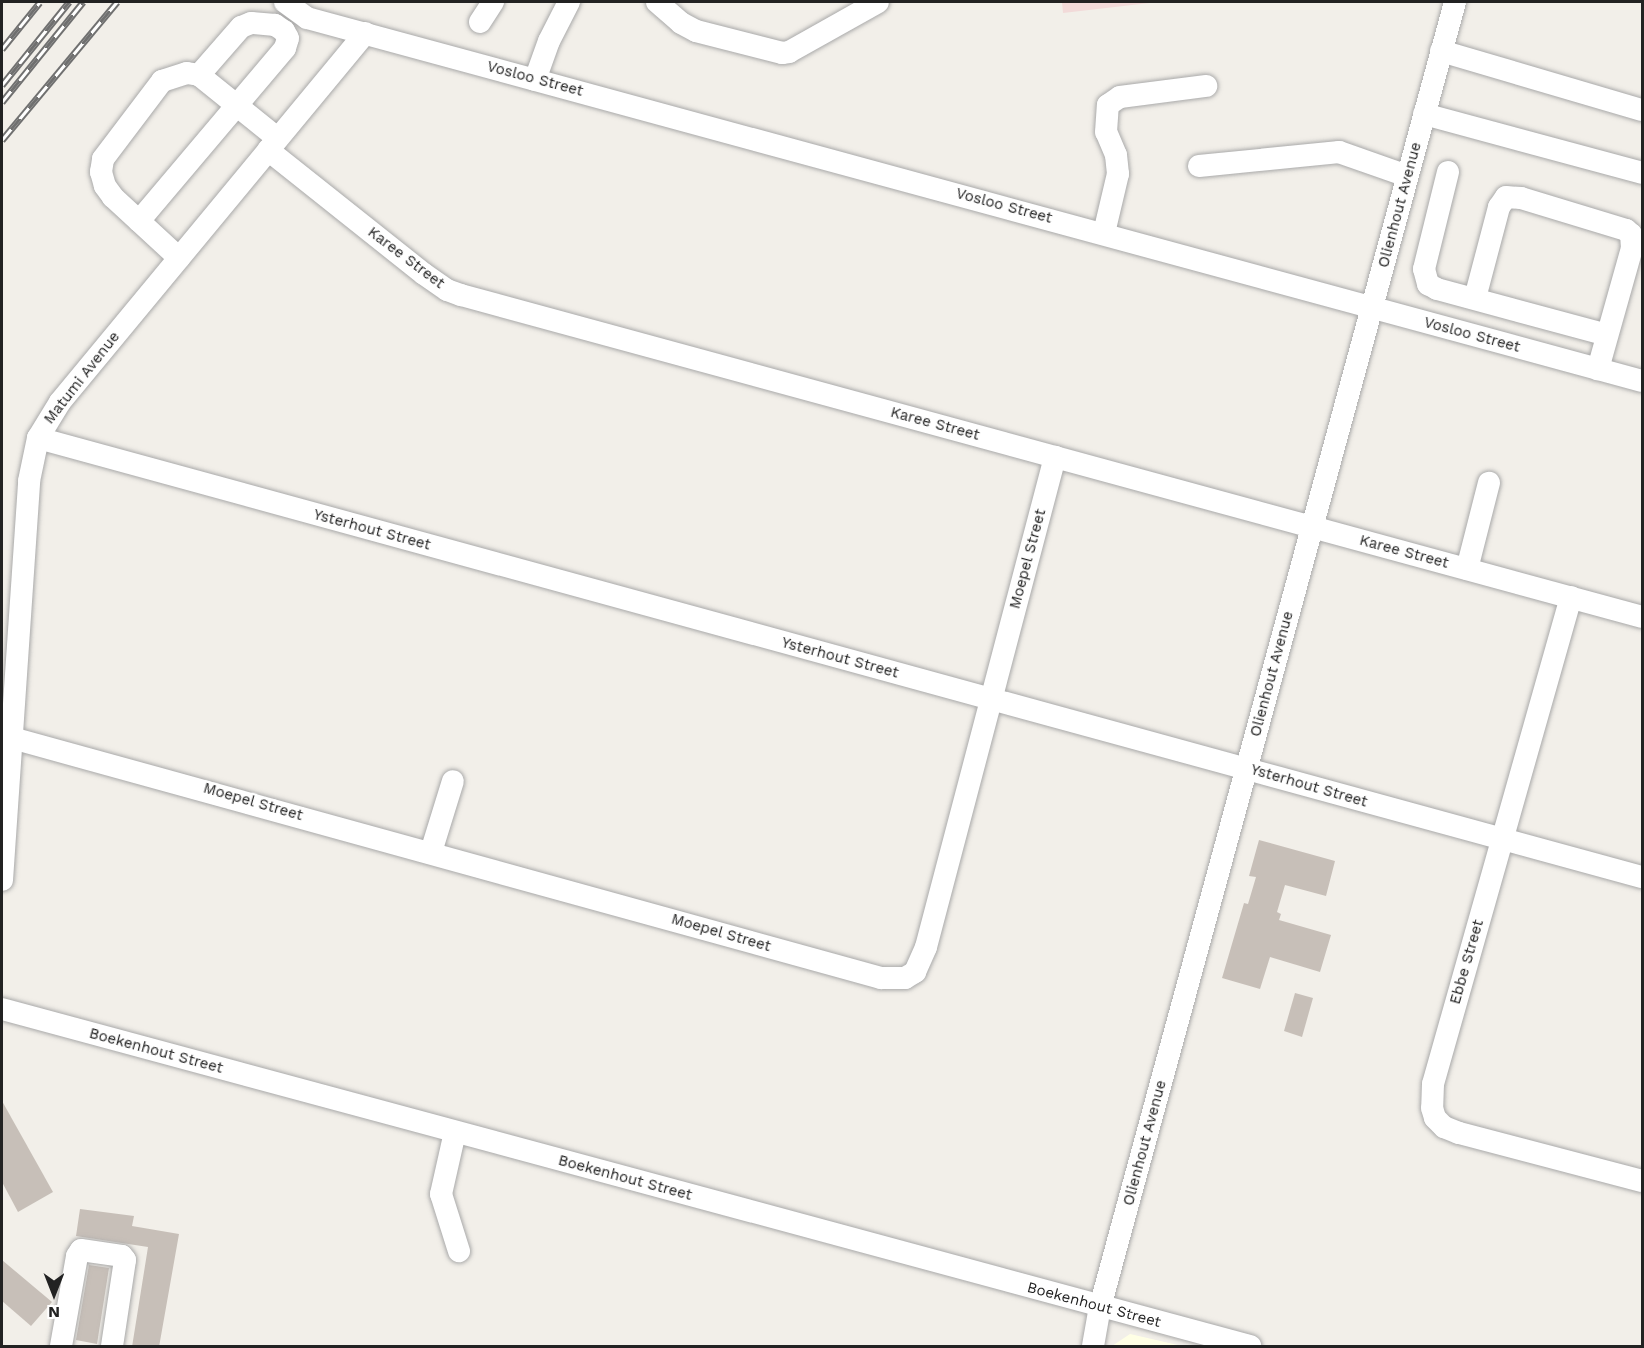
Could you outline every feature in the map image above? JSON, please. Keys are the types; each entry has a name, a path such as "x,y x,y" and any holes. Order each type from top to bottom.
{"street":[{"name":"Vosloo Street","path":"285,2 307,18 1642,381"},
{"path":"480,22 493,2"},
{"path":"535,80 549,41 569,2"},
{"path":"657,2 681,23 696,31 782,53 789,52 878,2"},
{"name":"Olienhout Avenue","path":"1094,1347 1100,1307 1455,2"},
{"path":"139,221 285,48 288,38 284,31 275,25 263,22 241,27 200,75 187,73 162,81 103,159 101,172 105,186 139,221 179,258"},
{"name":"Matumi Avenue","path":"2,880 6,761 12,738 12,595 29,481 39,438 60,402 365,33"},
{"path":"1441,51 1642,110"},
{"name":"Karee Street","path":"200,75 235,106 272,144 447,290 1642,617"},
{"path":"1104,233 1118,174 1116,155 1106,132 1108,105 1120,97 1206,86"},
{"path":"1424,114 1642,173"},
{"path":"1199,166 1339,152 1407,176"},
{"path":"1448,172 1424,276 1432,286 1607,335"},
{"path":"1474,298 1499,207 1506,197 1521,198 1615,225 1631,234 1632,248 1598,369"},
{"name":"Ysterhout Street","path":"39,438 1642,878"},
{"name":"Moepel Street","path":"12,738 881,978 905,978 915,972 926,947 1055,457"},
{"path":"1467,569 1489,483"},
{"name":"Ebbe Street","path":"1571,597 1433,1084 1432,1108 1435,1118 1444,1127 1459,1133 1642,1181"},
{"path":"430,852 453,781"},
{"name":"Boekenhout Street","path":"2,1009 1250,1347"},
{"path":"454,1132 441,1194 459,1251"},
{"path":"61,1347 77,1257 81,1250 122,1256 125,1260 112,1347"}],"shaded area":[{"path":"1062,2 1158,2 1063,13"},
{"path":"1130,1334 1182,1346 1112,1346"}],"building":[{"path":"1259,840 1335,861 1326,896 1285,885 1277,912 1281,914 1279,920 1331,935 1320,972 1270,957 1260,989 1222,978 1244,903 1248,904 1256,877 1249,876"},
{"path":"1295,993 1313,998 1302,1037 1284,1031"},
{"path":"2,1101 53,1192 18,1212 2,1182"},
{"path":"80,1209 134,1216 132,1226 179,1234 159,1347 132,1347 148,1247 76,1236"},
{"path":"2,1260 52,1302 31,1326 2,1301"},
{"path":"89,1265 109,1268 97,1344 76,1340"}],"railway":[{"path":"2,49 40,2"},
{"path":"2,85 69,2"},
{"path":"2,102 83,2"},
{"path":"2,140 117,2"}]}
